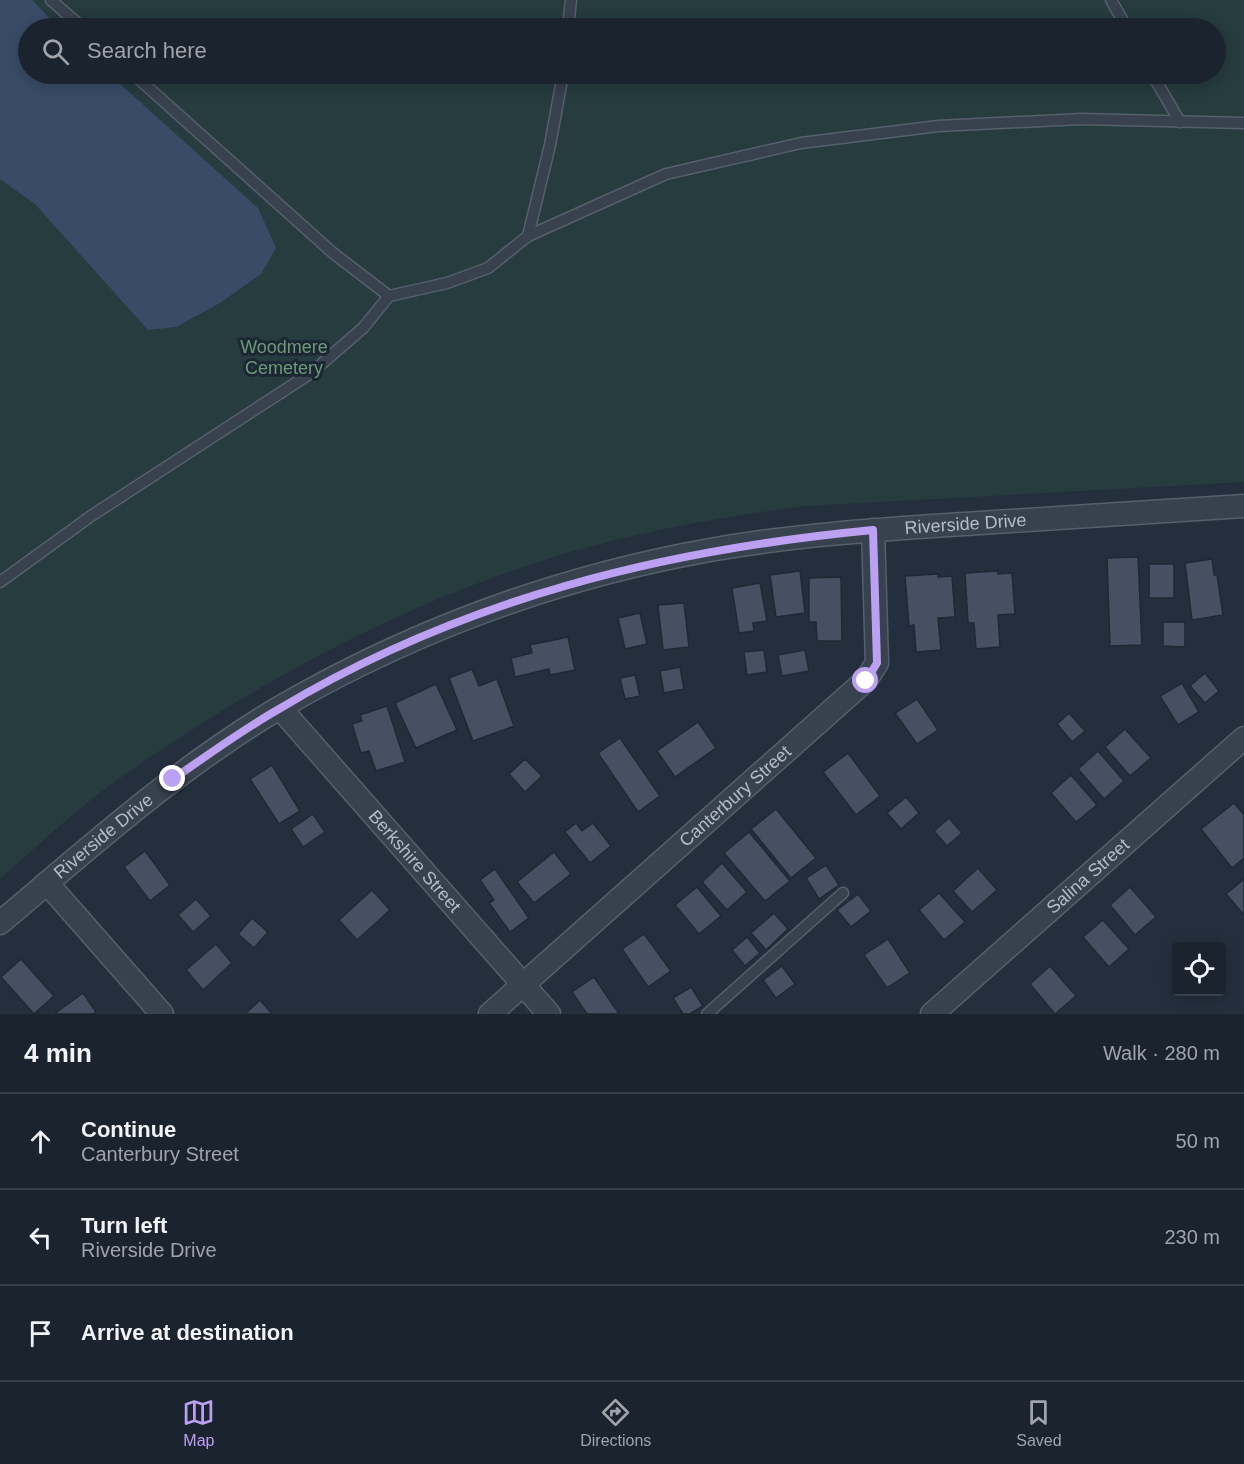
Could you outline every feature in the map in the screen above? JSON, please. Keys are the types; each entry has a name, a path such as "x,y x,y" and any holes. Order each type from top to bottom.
{"street":[{"name":"Riverside Drive","path":"0,922 173,779 280,708 352,669 416,639 554,588 627,568 709,550 786,538 873,530 1244,506"},
{"name":"Canterbury Street","path":"490,1014 866,681 877,663 873,530"},
{"name":"Berkshire Street","path":"280,708 549,1014"},
{"name":"Salina Street","path":"932,1014 1244,738"},
{"path":"47,883 162,1014"}],"lane":[{"path":"51,0 72,18"},
{"path":"569,18 571,0"},
{"path":"1111,0 1121,18"},
{"path":"144,84 333,254 389,296"},
{"path":"528,236 548,155 561,84"},
{"path":"1158,84 1180,122"},
{"path":"0,582 91,516 311,373 363,328 389,296 447,283 488,268 528,236 666,174 801,143 938,126 1081,119 1244,123"},
{"path":"707,1014 843,893"}],"green space":[{"name":"Woodmere Cemetery","path":"0,0 1244,0 1244,482 806,506 674,527 596,545 495,577 446,596 303,664 212,717 142,763 56,829 0,879"}],"water":[{"path":"0,0 32,0 49,18 18,18 18,84 120,84 258,208 276,248 261,274 220,303 176,327 148,330 35,204 0,179"}],"building":[{"path":"1138,557 1142,645 1110,646 1107,558"},
{"path":"1212,559 1214,575 1217,575 1223,615 1192,620 1185,563"},
{"path":"1149,564 1174,564 1174,598 1149,598"},
{"path":"800,571 805,613 776,617 770,575"},
{"path":"997,571 998,574 1012,573 1015,614 998,615 1000,647 976,649 974,623 968,623 965,573"},
{"path":"938,574 938,577 952,576 955,617 938,618 941,650 916,652 914,625 909,626 905,576"},
{"path":"841,577 842,641 817,641 816,622 809,622 809,578"},
{"path":"760,583 767,621 753,623 754,631 739,633 732,588"},
{"path":"684,603 689,647 663,650 658,605"},
{"path":"640,613 647,644 625,649 618,618"},
{"path":"1163,622 1185,622 1185,647 1163,646"},
{"path":"568,637 575,670 550,675 549,669 515,677 511,658 532,653 530,645"},
{"path":"764,650 767,672 747,675 744,652"},
{"path":"805,650 809,671 782,676 778,655"},
{"path":"680,667 684,689 664,693 660,671"},
{"path":"472,669 479,686 497,679 514,726 473,741 449,678"},
{"path":"1205,673 1219,691 1205,703 1190,686"},
{"path":"635,675 640,696 625,699 620,678"},
{"path":"1182,683 1199,712 1178,725 1160,696"},
{"path":"436,684 457,730 416,748 395,703"},
{"path":"917,699 938,730 917,744 895,713"},
{"path":"387,706 405,762 376,771 369,751 361,753 352,724 362,721 360,715"},
{"path":"1069,713 1085,731 1072,742 1057,724"},
{"path":"698,722 716,748 675,777 657,751"},
{"path":"1125,729 1151,758 1130,776 1105,747"},
{"path":"620,738 660,796 638,812 598,753"},
{"path":"1098,751 1124,781 1104,799 1078,769"},
{"path":"848,753 880,796 856,815 823,772"},
{"path":"525,759 542,776 525,792 509,774"},
{"path":"272,765 300,811 279,824 250,779"},
{"path":"1071,775 1097,805 1076,822 1051,793"},
{"path":"906,797 919,813 901,829 887,813"},
{"path":"1234,803 1244,815 1244,858 1232,868 1201,829"},
{"path":"776,809 816,858 791,878 751,829"},
{"path":"313,814 325,832 303,847 291,829"},
{"path":"949,818 962,833 947,846 934,831"},
{"path":"576,823 582,831 593,823 611,846 590,863 565,832"},
{"path":"749,832 790,881 765,901 724,853"},
{"path":"145,851 170,885 150,901 124,867"},
{"path":"554,852 571,874 534,903 517,882"},
{"path":"722,863 747,892 727,910 702,882"},
{"path":"826,865 839,885 819,899 806,878"},
{"path":"978,868 997,890 972,912 953,891"},
{"path":"495,869 529,918 510,932 489,903 494,900 480,880"},
{"path":"1244,879 1244,915 1226,894"},
{"path":"697,887 721,916 699,934 675,905"},
{"path":"1130,887 1156,917 1135,935 1110,905"},
{"path":"372,890 390,910 357,940 339,920"},
{"path":"939,893 965,922 944,940 919,910"},
{"path":"858,894 871,911 851,927 837,910"},
{"path":"196,899 211,916 193,932 178,915"},
{"path":"774,913 788,929 766,950 751,933"},
{"path":"252,918 268,932 254,948 238,934"},
{"path":"1103,920 1129,949 1109,967 1083,937"},
{"path":"644,934 671,971 648,987 622,949"},
{"path":"747,937 760,953 745,966 732,950"},
{"path":"888,939 910,973 887,988 864,955"},
{"path":"216,944 232,963 203,990 186,970"},
{"path":"21,959 54,996 34,1014 1,977"},
{"path":"782,966 795,984 776,998 763,980"},
{"path":"1050,966 1076,996 1055,1014 1030,984"},
{"path":"594,977 619,1014 587,1014 572,992"},
{"path":"691,987 703,1006 690,1014 683,1014 673,998"},
{"path":"83,993 96,1012 93,1014 54,1014"},
{"path":"260,1000 272,1014 245,1014"}],"route":[{"path":"173,779 280,708 352,669 482,612 554,588 627,568 709,550 786,538 873,530 877,663 866,681"}]}
